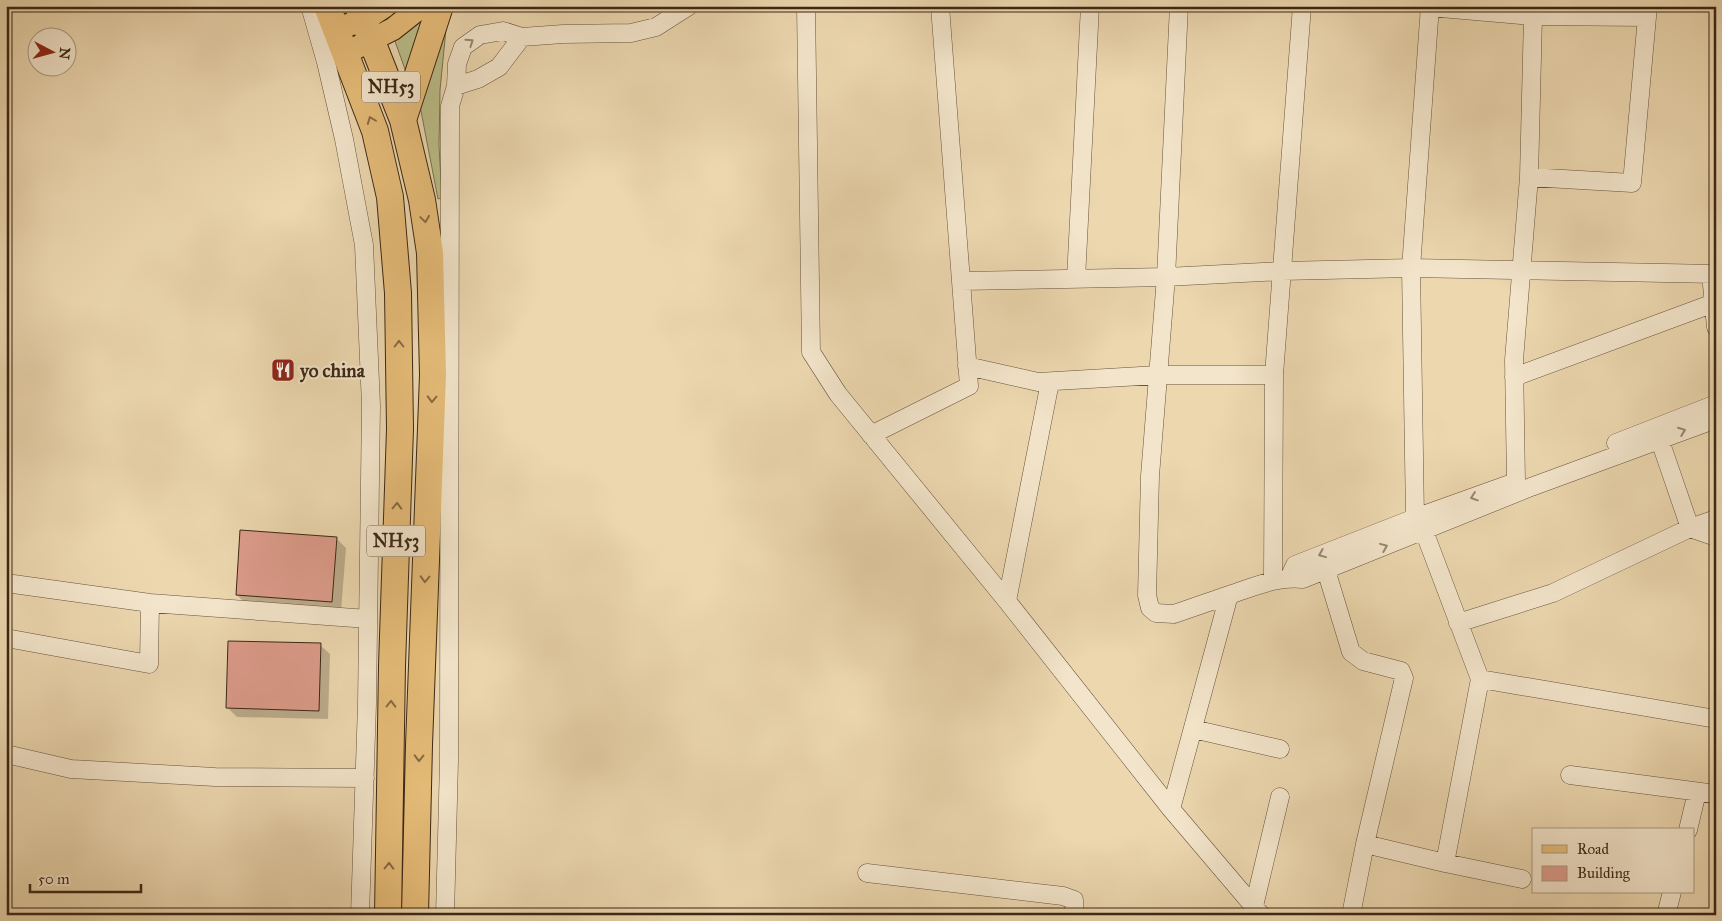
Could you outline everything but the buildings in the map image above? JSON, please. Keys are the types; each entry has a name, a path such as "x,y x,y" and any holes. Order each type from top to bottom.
{"highway":[{"path":"403,120 440,6"},
{"name":"NH53","path":"332,18 375,131 390,197 398,293 400,428 392,676 388,915"},
{"name":"NH53","path":"370,18 403,120 422,200 430,253 433,375 419,745 415,915"}],"main road":[{"path":"332,18 405,20 422,6"},
{"path":"346,53 370,18"}],"street":[{"path":"310,6 326,62 344,139 364,245 371,405 365,778 360,915"},
{"path":"445,915 449,762 450,106 456,86 456,64 463,47 480,35 503,32 522,37 631,33 656,27 689,6"},
{"path":"806,6 811,352 838,394 1008,601 1171,809 1257,911"},
{"path":"871,435 969,386 940,6"},
{"path":"1076,279 1090,6"},
{"path":"1179,6 1166,277 1150,476 1147,595 1150,608 1156,613 1174,614 1281,579 1303,580 1419,524"},
{"path":"1281,579 1274,374 1302,6"},
{"path":"1445,863 1480,679 1419,524 1411,268 1430,7 1533,16 1648,12 1632,183 1529,177"},
{"path":"1518,487 1514,377 1529,177 1533,16"},
{"path":"456,86 478,78 499,67 522,37"},
{"path":"961,281 1166,277 1282,271 1411,268 1713,274 1716,327"},
{"path":"1514,377 1714,303"},
{"path":"967,366 1038,382 1158,375 1274,374"},
{"path":"1008,601 1050,382"},
{"path":"1281,579 1295,565 1419,524 1657,434 1716,404"},
{"path":"1657,434 1716,419"},
{"path":"1657,434 1690,528"},
{"path":"1458,623 1553,593 1690,528 1716,519"},
{"path":"1690,528 1716,537"},
{"path":"1326,570 1345,636 1352,652 1363,661 1401,671 1404,678 1365,844 1351,915"},
{"path":"6,583 150,603 368,620"},
{"path":"1171,809 1229,595"},
{"path":"6,638 149,664 150,603"},
{"path":"1480,679 1716,719"},
{"path":"1193,729 1280,749"},
{"path":"6,754 72,769 215,777 365,778"},
{"path":"1570,775 1716,794"},
{"path":"1688,828 1697,792"},
{"path":"1257,911 1280,797"},
{"path":"1365,844 1522,879"},
{"path":"867,872 1063,896 1074,900 1074,915"},
{"path":"1666,915 1671,894"}],"green space":[{"path":"448,9 440,90 439,146 442,198 438,199 420,106"},
{"path":"424,13 406,72 392,33"}],"place":[{"name":"yo china","path":"283,370"}]}
